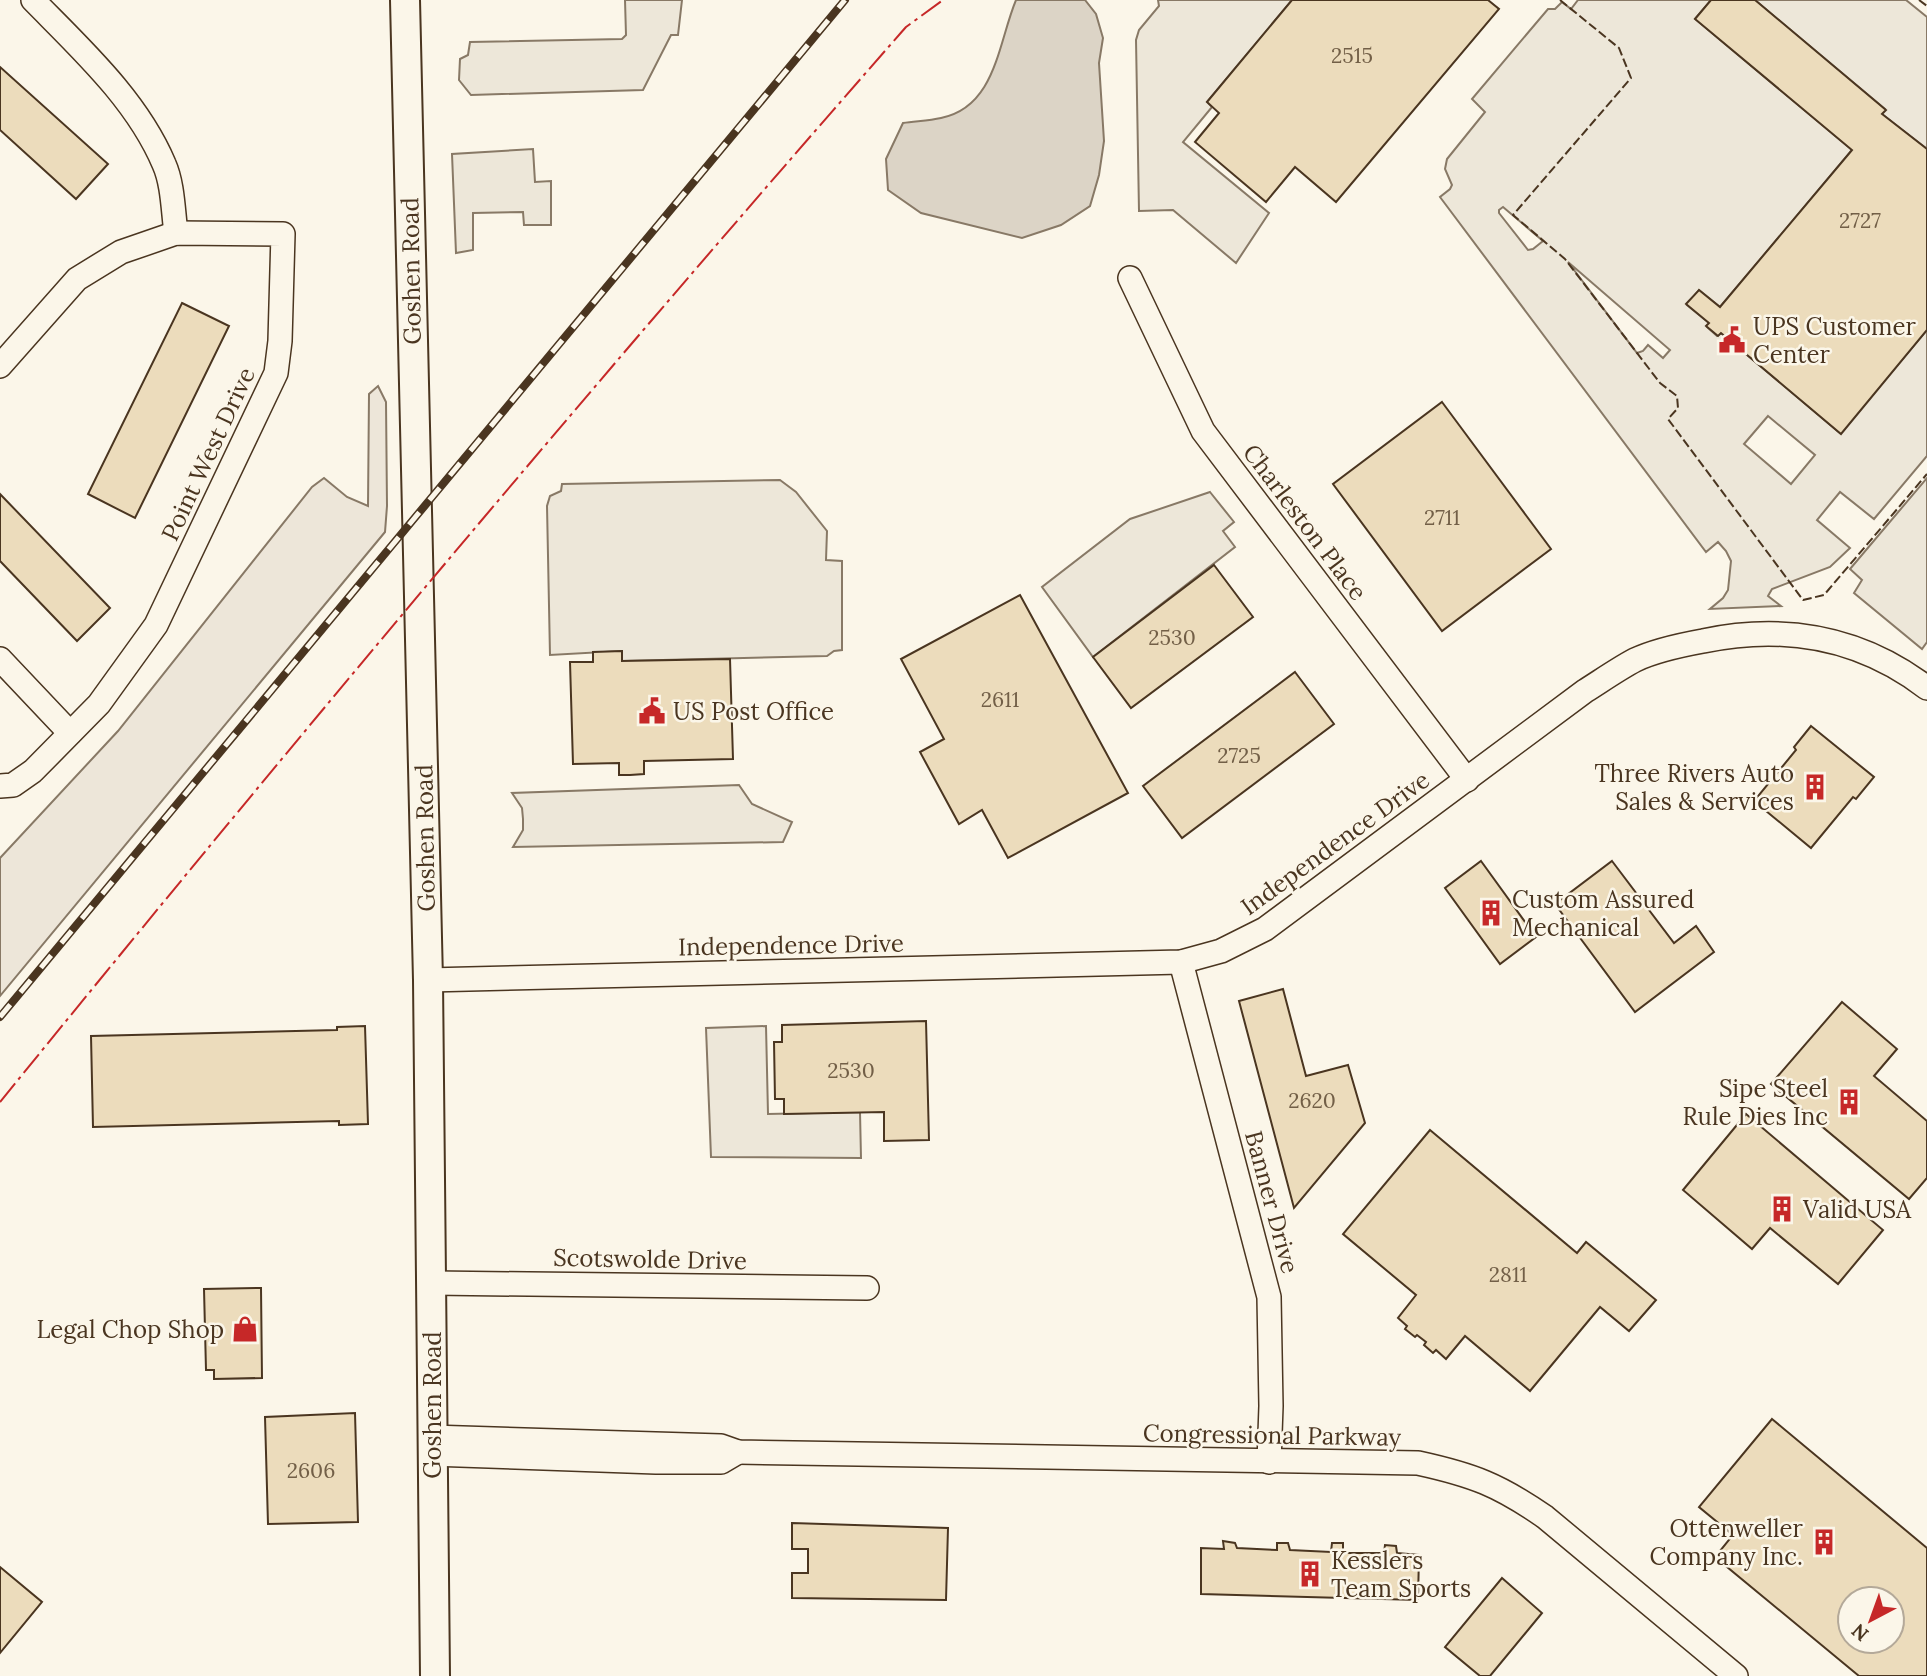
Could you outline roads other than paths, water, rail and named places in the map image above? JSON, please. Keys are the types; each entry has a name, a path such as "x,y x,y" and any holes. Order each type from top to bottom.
{"main road":[{"name":"Goshen Road","path":"405,0 428,980 435,1676"}],"street":[{"path":"33,0 89,57 143,122 166,166 176,233"},
{"name":"Point West Drive","path":"0,366 78,279 121,252 176,233 283,234 280,341 276,373 156,625 99,704 33,771 13,785 0,786"},
{"name":"Charleston Place","path":"1130,278 1203,431 1467,780"},
{"name":"Independence Drive","path":"428,980 1181,962 1221,951 1265,929 1585,691 1636,660 1683,645 1726,636 1789,633 1825,639 1880,658 1927,688"},
{"path":"0,659 70,733"},
{"name":"Banner Drive","path":"1181,962 1269,1297 1272,1406 1269,1462"},
{"name":"Scotswolde Drive","path":"433,1283 867,1288"},
{"name":"Congressional Parkway","path":"431,1445 721,1446 738,1452 1418,1464 1457,1472 1509,1492 1545,1517 1736,1676"}],"railway":[{"path":"0,1017 845,0"}],"place":[{"name":"UPS Customer Center","path":"1732,340"},
{"name":"US Post Office","path":"652,711"},
{"name":"Three Rivers Auto Sales & Services","path":"1815,787"},
{"name":"Custom Assured Mechanical","path":"1491,913"},
{"name":"Sipe Steel Rule Dies Inc","path":"1849,1102"},
{"name":"Valid USA","path":"1782,1209"},
{"name":"Legal Chop Shop","path":"245,1329"},
{"name":"Ottenweller Company Inc.","path":"1824,1542"},
{"name":"Kesslers Team Sports","path":"1310,1574"}]}
